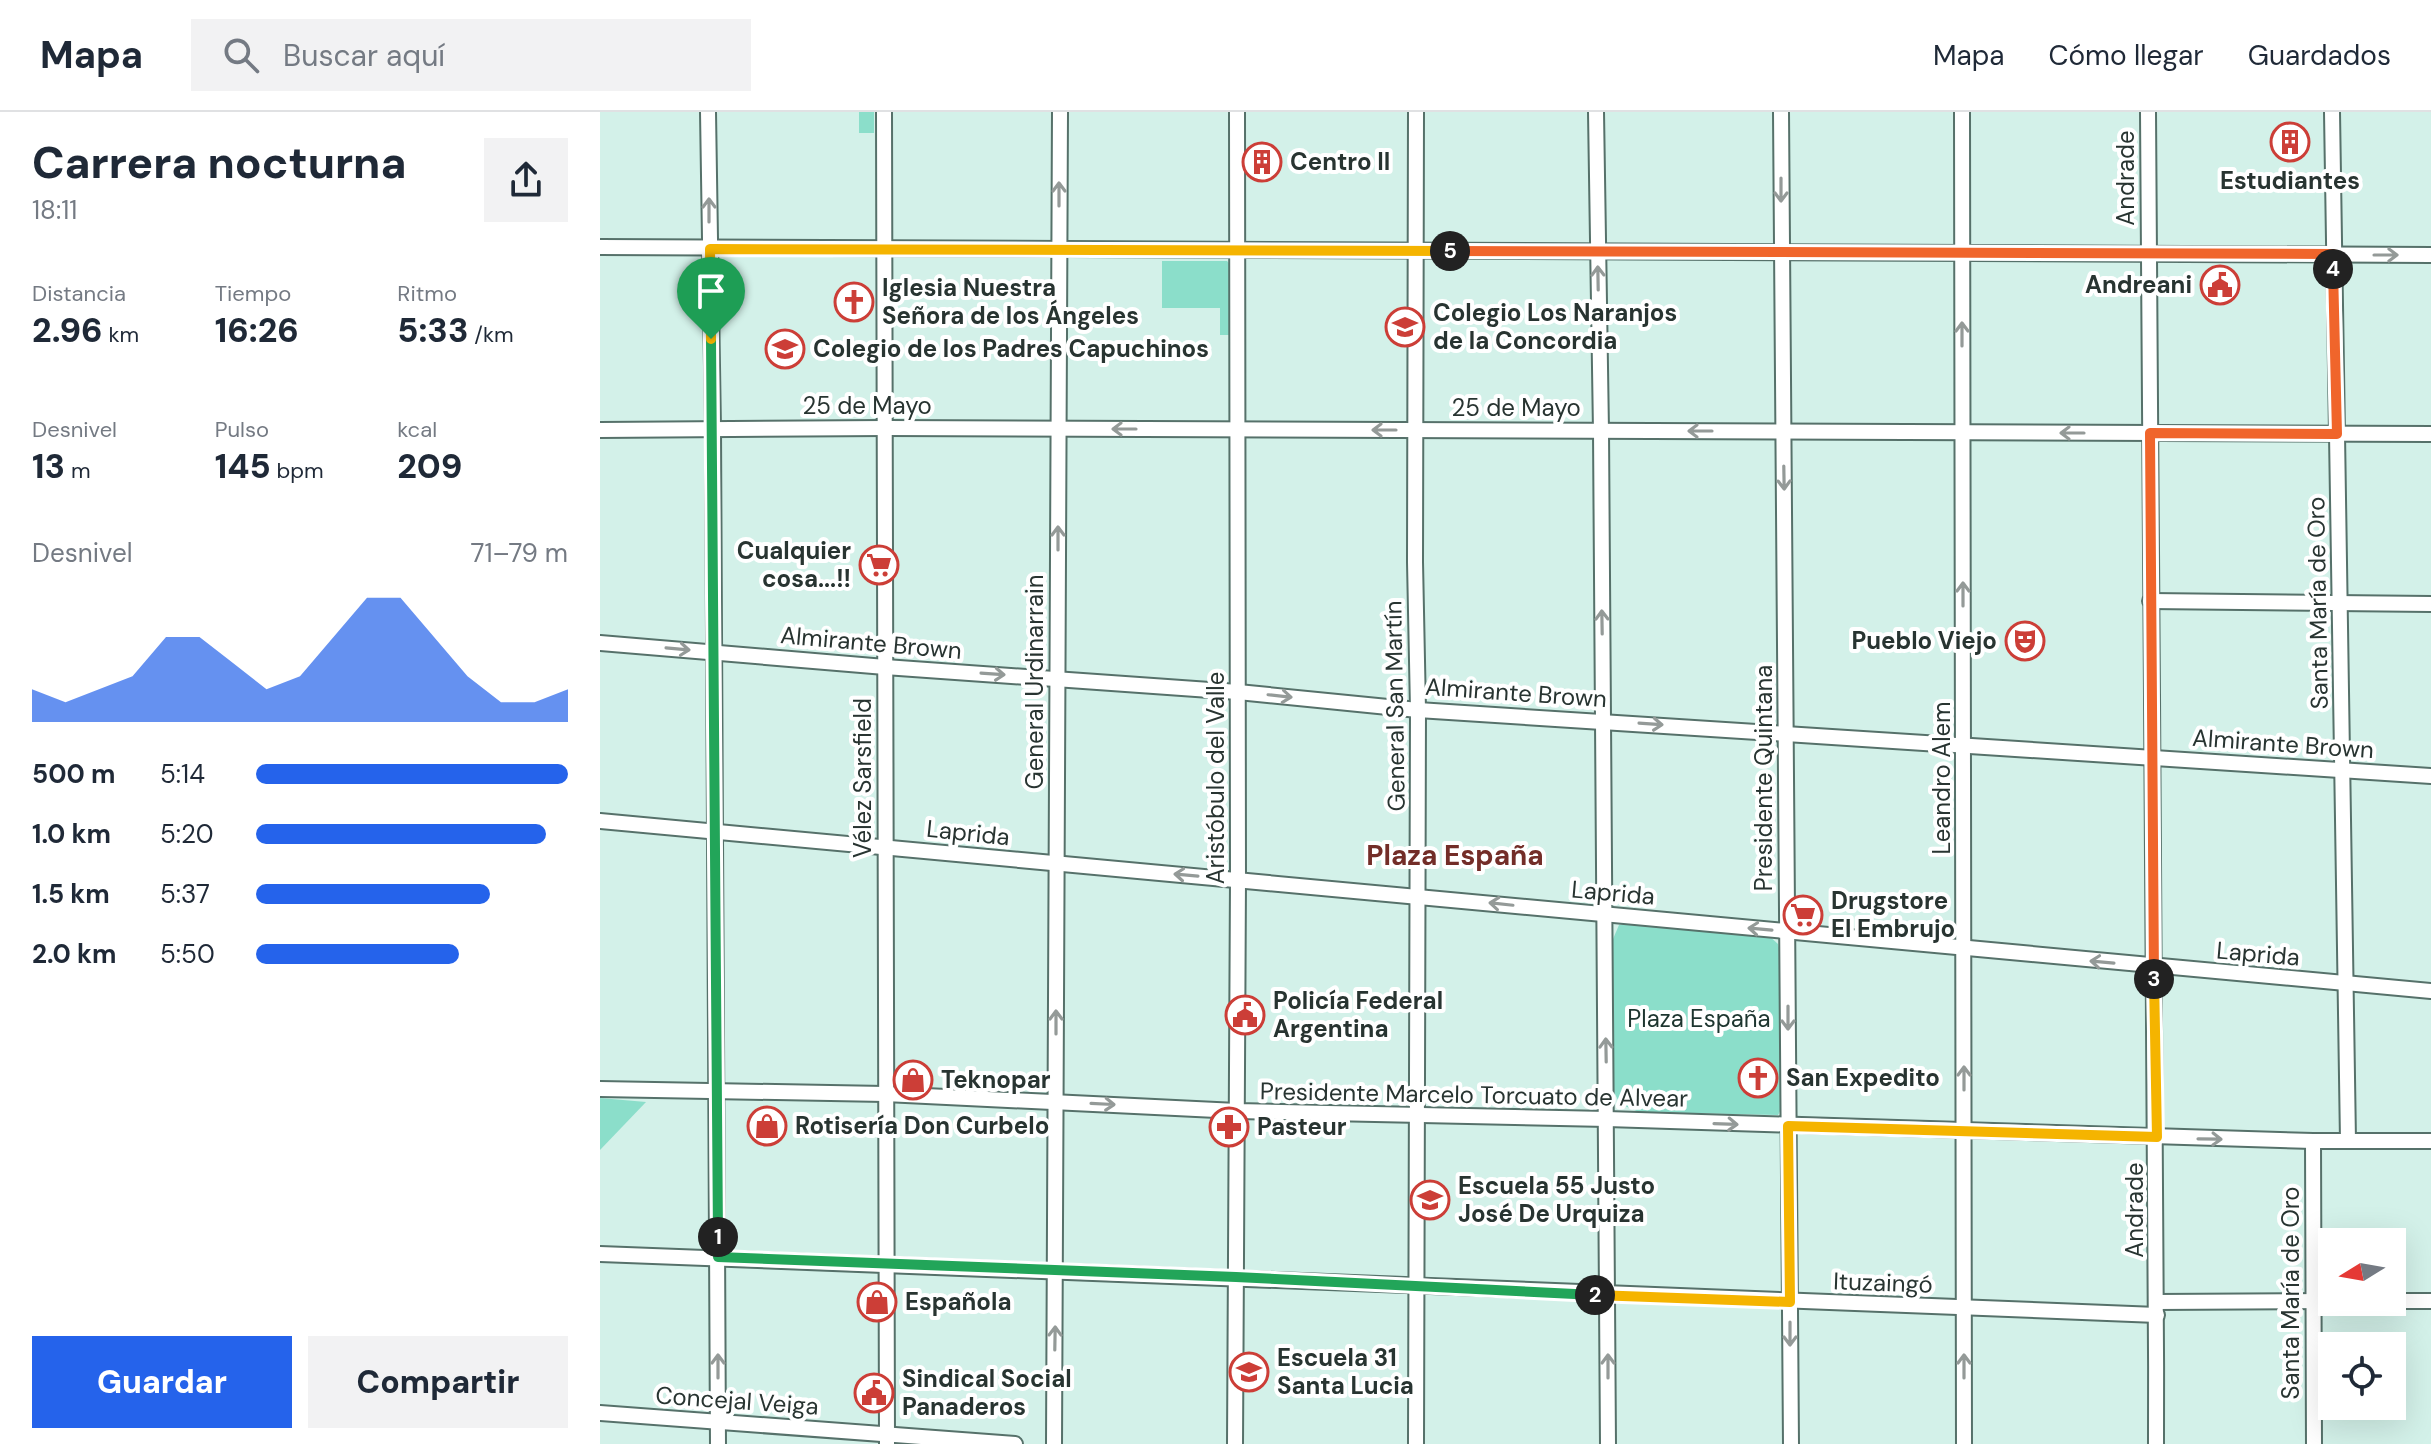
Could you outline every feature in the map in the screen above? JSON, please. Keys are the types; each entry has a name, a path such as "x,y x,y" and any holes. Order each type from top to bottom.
{"street":[{"path":"708,112 713,429 718,1444"},
{"name":"Vélez Sarsfield","path":"884,112 887,1439"},
{"name":"General Urdinarrain","path":"1054,1444 1060,112"},
{"name":"Aristóbulo del Valle","path":"1235,1444 1237,112"},
{"name":"General San Martín","path":"1416,112 1416,1444"},
{"path":"1596,112 1608,1444"},
{"name":"Presidente Quintana","path":"1781,112 1791,1444"},
{"name":"Leandro Alem","path":"1962,112 1964,1444"},
{"name":"Andrade","path":"2148,112 2153,966 2157,1137 2156,1444"},
{"name":"Santa María de Oro","path":"2332,112 2348,1141"},
{"path":"600,247 2431,255"},
{"name":"25 de Mayo","path":"600,430 1058,428 2431,434"},
{"path":"2150,601 2431,604"},
{"name":"Almirante Brown","path":"600,643 1238,692 1418,710 2431,776"},
{"name":"Laprida","path":"600,821 2431,991"},
{"name":"Presidente Marcelo Torcuato de Alvear","path":"600,1089 885,1094 1237,1111 2313,1141 2431,1141"},
{"name":"Santa María de Oro","path":"2313,1141 2314,1444"},
{"name":"Ituzaingó","path":"600,1254 1964,1308 2156,1309 2318,1301"},
{"path":"2406,1301 2431,1301"},
{"name":"Concejal Veiga","path":"600,1413 718,1421 887,1439 1015,1444"}],"green space":[{"path":"859,112 874,112 874,133 859,133"},
{"path":"1162,261 1227,261 1230,264 1231,335 1220,335 1220,308 1162,308"},
{"name":"Plaza España","path":"1635,921 1767,934 1778,944 1784,969 1785,1102 1778,1115 1639,1112 1620,1104 1613,1090 1613,939 1619,925"},
{"path":"600,1098 646,1102 600,1150"}],"place":[{"name":"Estudiantes","path":"2290,142"},
{"name":"Centro II","path":"1262,162"},
{"name":"Andreani","path":"2220,285"},
{"name":"Iglesia Nuestra Señora de los Ángeles","path":"854,302"},
{"name":"Colegio Los Naranjos de la Concordia","path":"1405,327"},
{"name":"Colegio de los Padres Capuchinos","path":"785,349"},
{"name":"Cualquier cosa...!!","path":"879,565"},
{"name":"Pueblo Viejo","path":"2025,641"},
{"name":"Drugstore El Embrujo","path":"1803,915"},
{"name":"Policía Federal Argentina","path":"1245,1015"},
{"name":"San Expedito","path":"1758,1078"},
{"name":"Teknopar","path":"913,1080"},
{"name":"Rotisería Don Curbelo","path":"767,1126"},
{"name":"Pasteur","path":"1229,1127"},
{"name":"Escuela 55 Justo José De Urquiza","path":"1430,1200"},
{"name":"Española","path":"877,1302"},
{"name":"Escuela 31 Santa Lucia","path":"1249,1372"},
{"name":"Sindical Social Panaderos","path":"874,1393"}],"district":[{"name":"Plaza España","path":"1455,855"}],"route":[{"path":"710,249 2333,254 2337,434 2150,433 2157,1137 1788,1126 1790,1302 718,1257 711,339 710,249"}]}
